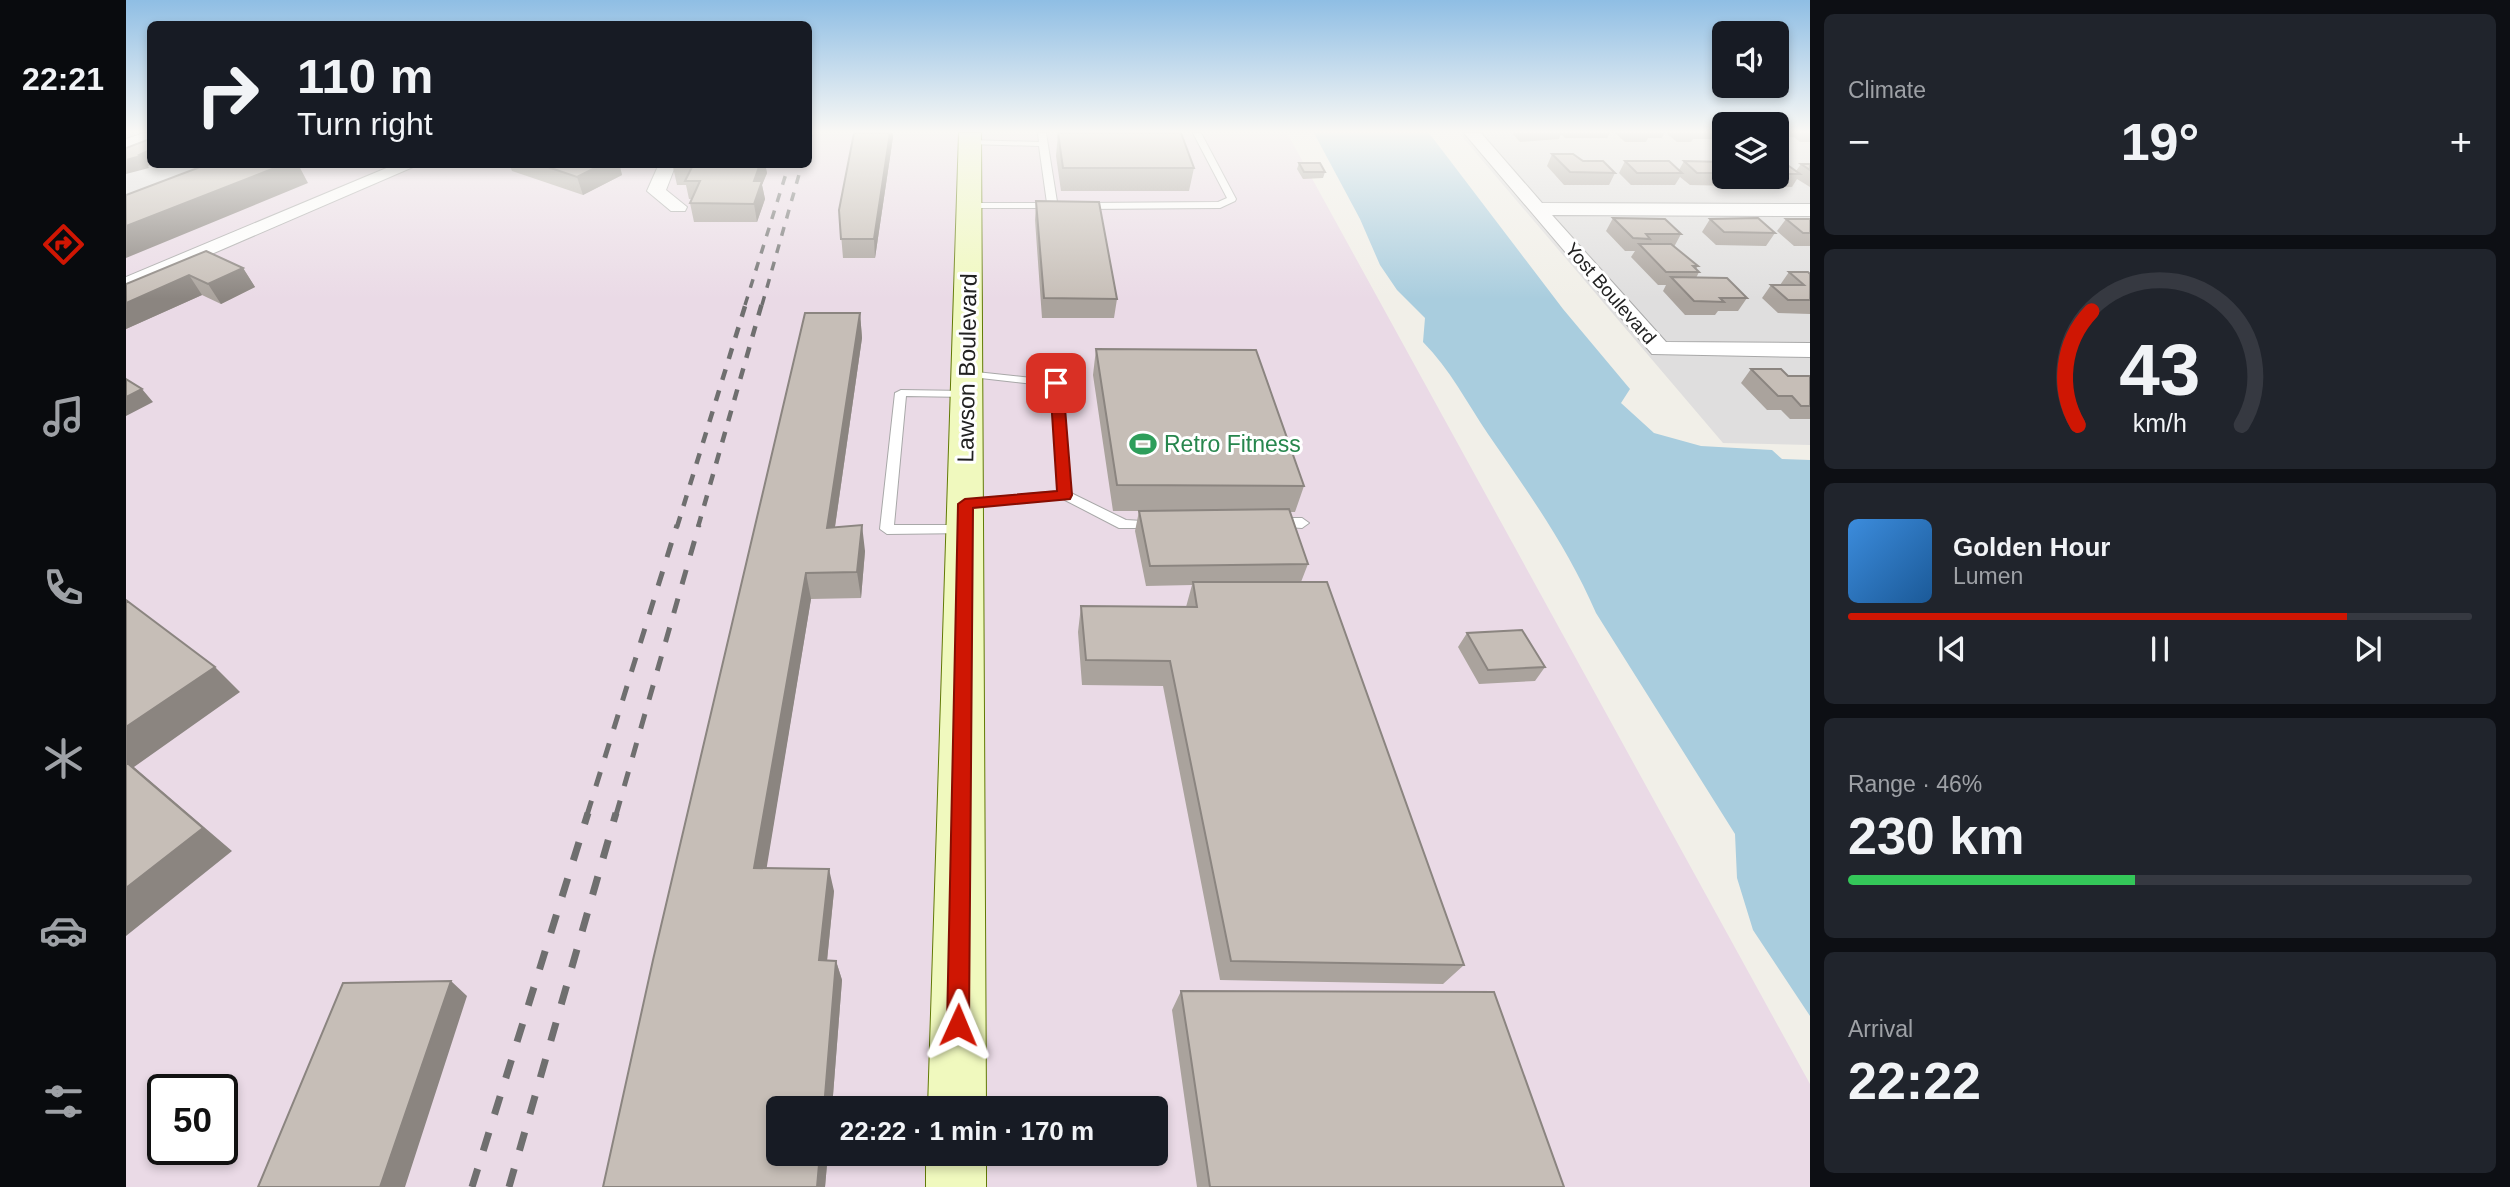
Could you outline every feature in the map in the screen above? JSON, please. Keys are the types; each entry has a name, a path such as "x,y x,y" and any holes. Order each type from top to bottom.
{"main road":[{"name":"Lawson Boulevard","path":"957,1096 969,188"},
{"path":"956,1166 956,1187"}],"street":[{"path":"126,285 354,188"},
{"path":"657,188 656,191 678,207"},
{"name":"Yost Boulevard","path":"1519,188 1660,349 1810,350"},
{"path":"1537,209 1810,210"}],"lane":[{"path":"1049,188 1052,206"},
{"path":"969,206 1220,205 1231,199 1226,188"},
{"path":"1065,495 1056,383 967,384 901,393 887,529 965,517 1065,495 1124,525 1165,524"},
{"path":"1261,523 1302,523"}],"shaded area":[{"path":"126,188 144,188 126,195"},
{"path":"215,188 1317,188 1810,1084 1810,1187 126,1187 126,223"},
{"path":"1506,188 1810,188 1810,445 1723,443"}],"water":[{"path":"1344,188 1471,188 1563,309 1630,389 1621,403 1654,433 1701,446 1772,450 1782,459 1810,460 1810,1016 1753,930 1737,878 1735,834 1596,613 1573,566 1546,521 1450,375 1423,342 1425,318 1397,290 1380,265"}],"building":[{"path":"143,188 222,188 126,226 126,195"},
{"path":"697,188 759,188 754,204 690,203"},
{"path":"843,188 882,188 874,239 841,239 839,210"},
{"path":"1036,201 1099,202 1117,299 1044,298"},
{"path":"1613,218 1665,219 1681,234 1646,234 1650,239 1633,238"},
{"path":"1758,218 1775,233 1724,232 1710,219"},
{"path":"1786,219 1810,219 1810,233 1803,233"},
{"path":"1639,244 1671,244 1698,266 1693,266 1699,272 1666,272"},
{"path":"206,251 243,268 208,284 189,275 126,303 126,284"},
{"path":"1789,272 1810,274 1810,300 1788,300 1771,285 1804,285"},
{"path":"1671,277 1727,278 1747,298 1720,298 1724,302 1694,301"},
{"path":"805,313 860,313 827,528 862,525 857,572 806,573 754,868 829,869 819,960 836,961 825,1096 766,1096 766,1166 819,1166 817,1187 603,1187 653,960"},
{"path":"1096,349 1256,350 1304,486 1117,485"},
{"path":"1751,369 1781,369 1788,376 1810,376 1810,406 1801,406 1792,396 1778,396"},
{"path":"126,379 142,389 126,397"},
{"path":"1289,509 1308,564 1150,566 1139,511"},
{"path":"1193,582 1327,582 1464,965 1231,961 1170,661 1086,660 1081,606 1197,607"},
{"path":"126,600 215,667 126,727"},
{"path":"1522,630 1545,667 1488,670 1467,633"},
{"path":"126,762 203,828 126,888"},
{"path":"451,981 380,1187 258,1187 343,983"},
{"path":"1181,991 1494,992 1564,1187 1210,1187"}],"railway":[{"path":"745,305 781,188"},
{"path":"762,305 795,188"},
{"path":"677,527 746,303"},
{"path":"698,527 762,303"},
{"path":"587,815 677,525"},
{"path":"616,815 699,525"},
{"path":"472,1187 588,813"},
{"path":"509,1187 616,813"}],"place":[{"name":"Retro Fitness","path":"1143,444"}],"route":[{"path":"958,1025 965,504 1065,495 1056,383"}]}
